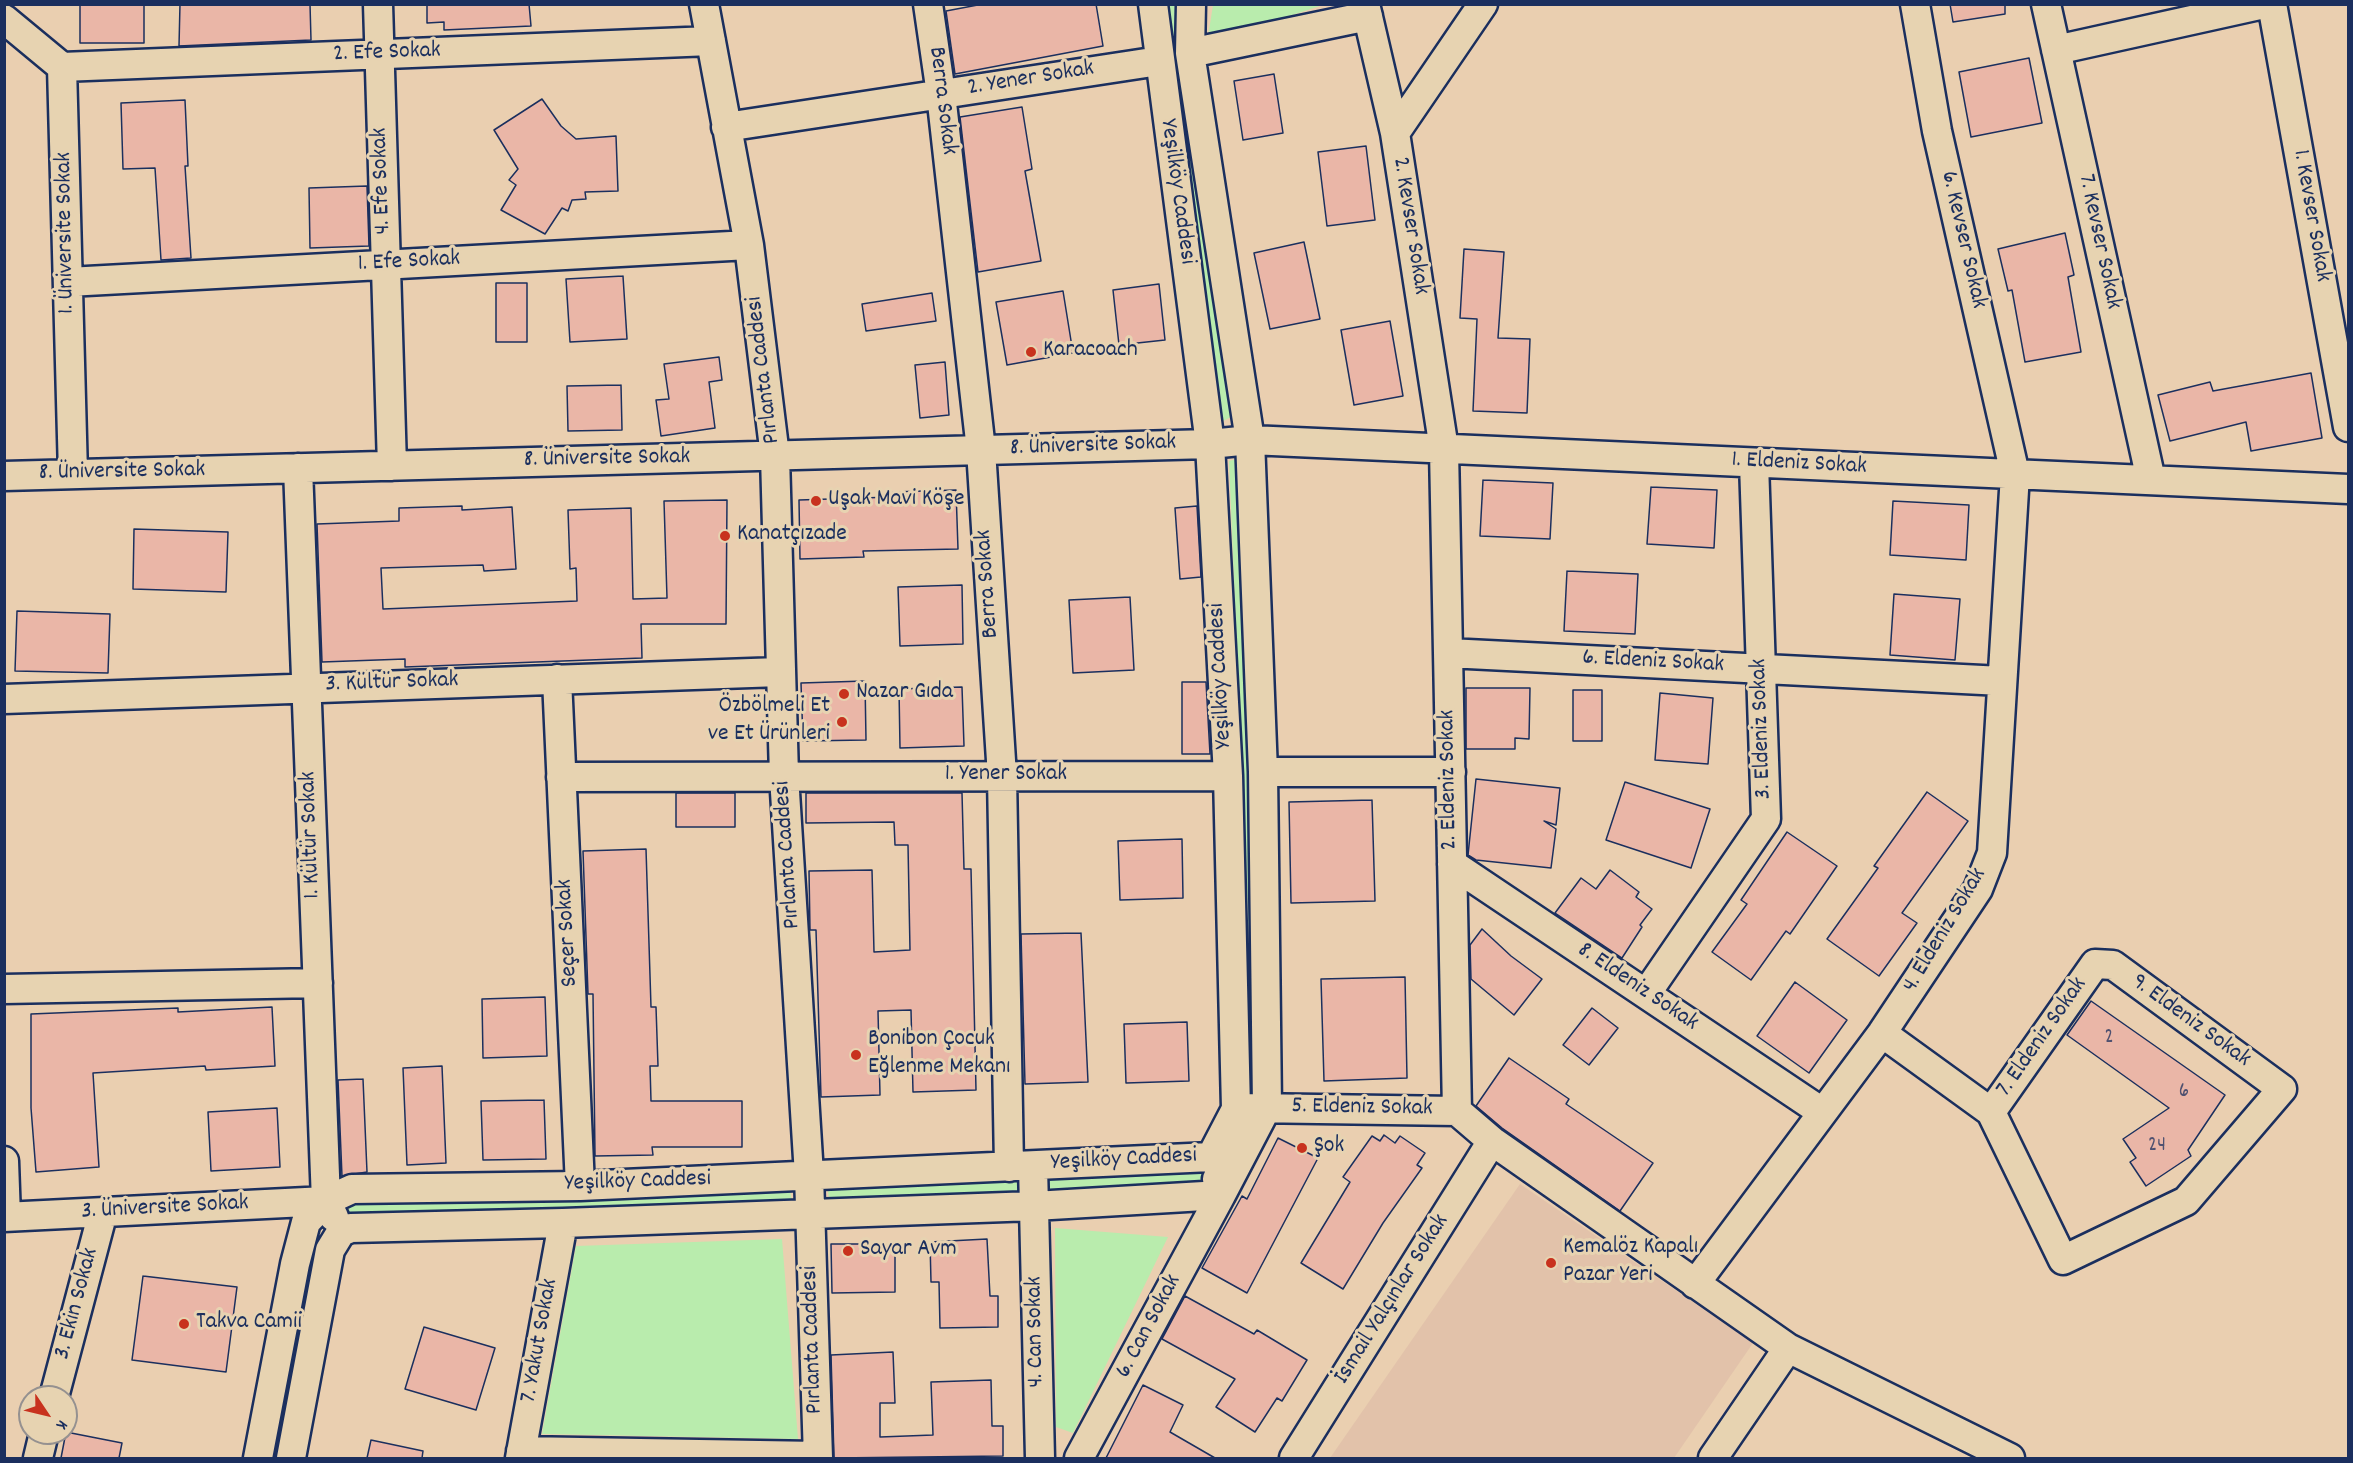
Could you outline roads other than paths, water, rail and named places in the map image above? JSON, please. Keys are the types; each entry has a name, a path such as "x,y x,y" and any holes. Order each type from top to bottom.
{"street":[{"name":"4. Efe Sokak","path":"378,4 392,466"},
{"name":"Pırlanta Caddesi","path":"704,4 749,245 775,456 784,776 811,1214 818,1457"},
{"name":"Berra Sokak","path":"928,4 941,94 981,450 1002,776 1021,1166"},
{"name":"Yeşilköy Caddesi","path":"258,1458 295,1264 306,1222 326,1201 352,1190 580,1186 1212,1158 1236,1109 1228,776 1210,444 1153,4"},
{"name":"Yeşilköy Caddesi","path":"341,1232 359,1227 562,1223 1034,1206 1221,1195 1267,1107 1263,772 1250,440 1190,53 1191,4"},
{"path":"1395,133 1483,4"},
{"name":"6. Kevser Sokak","path":"1915,4 1937,131 2015,474"},
{"name":"7. Kevser Sokak","path":"2046,4 2151,480"},
{"path":"2056,50 2264,4"},
{"name":"1. Kevser Sokak","path":"2272,4 2349,427"},
{"path":"1190,53 1367,10"},
{"name":"2. Kevser Sokak","path":"1367,10 1395,133 1444,449"},
{"path":"4,19 62,67"},
{"name":"2. Efe Sokak","path":"62,67 711,41"},
{"name":"2. Yener Sokak","path":"726,127 1159,61"},
{"name":"1. Üniversite Sokak","path":"62,67 73,474"},
{"name":"1. Efe Sokak","path":"68,282 749,245"},
{"name":"1. Eldeniz Sokak","path":"1250,440 2349,489"},
{"name":"8. Üniversite Sokak","path":"4,476 1210,444 1250,440"},
{"name":"2. Eldeniz Sokak","path":"1444,449 1457,1111"},
{"name":"3. Eldeniz Sokak","path":"1646,994 1766,819 1754,463"},
{"name":"1. Kültür Sokak","path":"298,468 326,1201"},
{"name":"4. Eldeniz Sokak","path":"1695,1284 1882,1033 1978,889 1992,853 2015,474"},
{"name":"6. Eldeniz Sokak","path":"1448,653 2002,681"},
{"name":"3. Kültür Sokak","path":"4,699 780,672"},
{"name":"Seçer Sokak","path":"557,679 580,1186"},
{"path":"1263,772 1450,772"},
{"name":"1. Yener Sokak","path":"561,777 1228,776"},
{"name":"8. Eldeniz Sokak","path":"1452,864 1822,1112"},
{"name":"9. Eldeniz Sokak","path":"1991,1112 2063,1260 2186,1201 2282,1089 2113,965 2095,964"},
{"name":"7. Eldeniz Sokak","path":"1991,1112 2095,964"},
{"path":"4,989 318,983"},
{"path":"1882,1033 1991,1112"},
{"name":"5. Eldeniz Sokak","path":"1236,1109 1267,1107 1457,1111"},
{"path":"1457,1111 1492,1141 1788,1348 2010,1458"},
{"name":"İsmail Yalçınlar Sokak","path":"1293,1458 1492,1141"},
{"path":"1212,1158 1221,1195"},
{"path":"4,1161 5,1217"},
{"name":"4. Can Sokak","path":"1021,1166 1034,1206 1040,1458"},
{"name":"6. Can Sokak","path":"1079,1458 1221,1195"},
{"path":"291,1458 330,1250 341,1232 326,1201"},
{"name":"3. Üniversite Sokak","path":"5,1217 326,1201"},
{"name":"3. Ekin Sokak","path":"57,1385 103,1212"},
{"name":"7. Yakut Sokak","path":"521,1455 562,1223"},
{"path":"1713,1458 1788,1348"},
{"path":"521,1455 818,1457"}],"place":[{"name":"Karacoach","path":"1031,352"},
{"name":"Uşak Mavi Köşe","path":"816,501"},
{"name":"Kanatçızade","path":"725,536"},
{"name":"Nazar Gıda","path":"844,694"},
{"name":"Özbölmeli Et ve Et Ürünleri","path":"842,722"},
{"name":"Bonibon Çocuk Eğlenme Mekanı","path":"856,1055"},
{"name":"Şok","path":"1302,1148"},
{"name":"Sayar Avm","path":"848,1251"},
{"name":"Kemalöz Kapalı Pazar Yeri","path":"1551,1263"},
{"name":"Takva Camii","path":"184,1324"}]}
